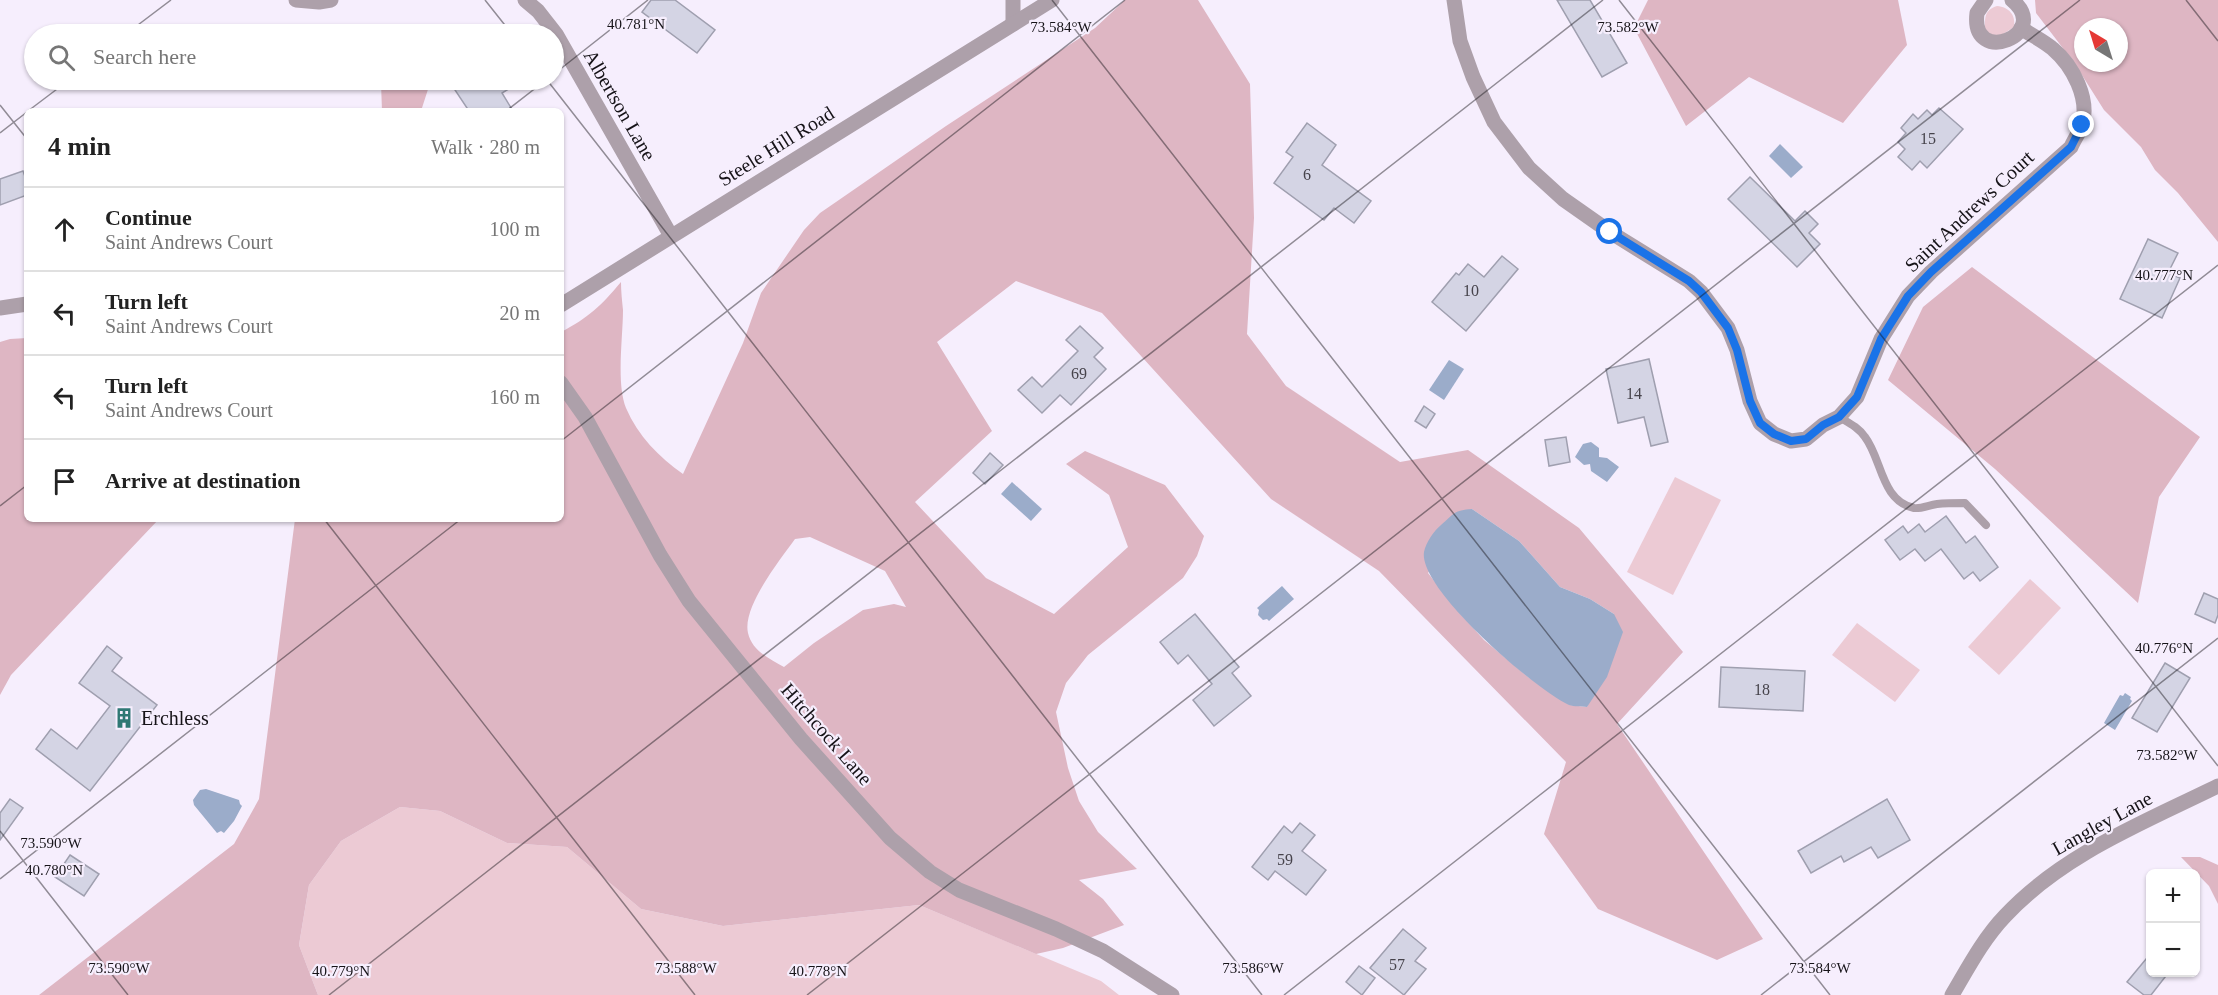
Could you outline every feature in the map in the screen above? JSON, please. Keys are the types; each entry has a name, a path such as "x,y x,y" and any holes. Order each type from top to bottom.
{"street":[{"path":"296,0 319,2 331,0"},
{"name":"Albertson Lane","path":"525,0 548,24"},
{"path":"1013,0 1013,24"},
{"name":"Steele Hill Road","path":"564,303 1052,0"},
{"name":"Saint Andrews Court","path":"1454,0 1460,41 1473,77 1494,122 1529,168 1563,199 1610,232 1689,281 1701,292 1728,328 1737,350 1750,401 1760,423 1774,434 1791,441 1806,439 1823,425 1839,417 1857,397 1881,339 1908,296 1931,272 2071,147 2082,125 2083,94 2072,73 2054,50 2021,28"},
{"path":"1986,0 1977,13 1977,28 1988,40 2001,43 2014,38 2021,28 2022,15 2012,0"},
{"name":"Albertson Lane","path":"564,48 671,236"},
{"path":"0,308 24,304"},
{"name":"Hitchcock Lane","path":"564,387 585,417 660,555 690,601 801,739 890,838 930,872 959,890 1056,929 1102,951 1173,995"},
{"name":"Langley Lane","path":"1952,995 1980,947 2004,916 2038,884 2083,853 2218,786"}],"lane":[{"path":"1839,417 1857,427 1866,437 1874,451 1883,479 1903,505 1917,509 1935,504 1965,503 1986,525"}],"shaded area":[{"path":"1125,0 1198,0 1250,84 1254,218 1247,334 1286,386 1400,462 1468,450 1579,528 1683,652 1617,724 1763,939 1717,960 1598,909 1544,834 1566,762 1379,571 1271,499 1102,313 1016,281 937,342 992,431 915,502 986,578 1054,614 1128,547 1109,495 1066,464 1085,451 1165,485 1204,536 1197,556 1183,578 1088,655 1066,683 1056,712 1068,768 1079,801 1098,832 1137,869 1079,880 1103,899 1124,925 1063,948 1036,954 919,905 723,926 641,909 567,847 507,843 440,811 400,807 341,841 309,885 299,945 318,995 39,995 234,844 259,799 295,522 564,522 564,330 594,311 621,282 623,310 621,386 626,408 650,445 683,474 743,343 761,293 804,230 820,213 946,126 1095,28","holes":["1472,509 1519,541 1560,587 1590,599 1614,614 1587,707 1570,705 1528,677 1484,640 1428,573","810,537 885,571 906,607 894,604 863,610 814,643 784,667 762,654 753,645 748,633 748,622 756,597 795,539"]},
{"path":"1648,0 1898,0 1907,45 1843,123 1749,77 1686,126 1634,28"},
{"path":"2035,0 2218,0 2218,242 2178,193 2155,170 2141,147 2104,110 2080,72 2128,72 2128,18 2074,18 2074,63 2036,13"},
{"path":"1997,6 2011,12 2014,27 1997,38 1985,30 1985,18 1987,12"},
{"path":"381,90 428,90 422,108 382,108"},
{"path":"1972,267 2200,437 2159,497 2138,603 1995,469 1888,380 1923,307"},
{"path":"24,338 24,522 156,522 11,675 0,695 0,342"},
{"path":"1675,477 1721,500 1673,595 1627,572"},
{"path":"2030,579 2061,608 1999,675 1968,647"},
{"path":"1857,623 1920,670 1895,702 1832,655"},
{"path":"400,807 440,811 507,843 567,847 641,909 723,926 919,905 1101,981 1119,995 318,995 299,945 309,885 341,841"},
{"path":"2181,857 2200,857 2218,865 2218,904 2209,886 2200,877 2200,869 2193,869"}],"water":[{"path":"1780,144 1803,167 1791,178 1769,156"},
{"path":"1449,360 1464,369 1444,400 1429,390"},
{"path":"1591,442 1599,448 1599,457 1607,458 1619,467 1607,482 1591,471 1590,464 1584,465 1575,457 1583,444"},
{"path":"1012,482 1042,509 1031,521 1001,494"},
{"path":"1472,509 1519,541 1560,587 1590,599 1614,614 1623,632 1607,677 1587,707 1569,705 1553,696 1507,660 1459,613 1439,589 1427,569 1424,552 1438,527 1455,513"},
{"path":"1282,586 1294,599 1269,621 1263,620 1258,615 1257,608"},
{"path":"2125,693 2131,697 2132,701 2115,730 2104,723 2120,695 2123,696"},
{"path":"206,789 239,800 242,806 224,833 221,831 217,833 194,805 193,800 200,790"}],"building":[{"path":"651,0 675,0 715,30 697,53 642,12"},
{"path":"1557,0 1590,0 1627,63 1602,77"},
{"path":"455,90 507,90 502,93 511,108 467,108"},
{"path":"1939,108 1963,129 1927,168 1920,161 1912,170 1898,157 1905,149 1898,142 1906,133 1901,128 1913,114 1918,119 1927,110 1932,115"},
{"path":"1307,123 1336,145 1322,165 1371,201 1354,223 1334,208 1324,220 1274,183 1293,157 1286,152"},
{"path":"23,171 24,196 0,205 0,179"},
{"path":"1750,177 1795,221 1805,211 1818,224 1809,233 1820,244 1797,267 1728,199"},
{"path":"2148,239 2178,253 2168,273 2180,278 2162,318 2120,299"},
{"path":"1502,256 1518,269 1466,331 1432,302 1456,273 1459,275 1468,264 1484,277"},
{"path":"1080,326 1103,348 1094,357 1106,369 1071,405 1060,395 1042,413 1018,390 1032,377 1042,387 1078,351 1066,340"},
{"path":"1649,359 1668,442 1651,446 1644,417 1618,423 1606,369"},
{"path":"1424,406 1435,414 1426,428 1415,421"},
{"path":"1566,437 1570,462 1549,466 1545,440"},
{"path":"990,453 1003,465 985,484 973,473"},
{"path":"1946,516 1966,543 1975,536 1998,567 1980,581 1973,572 1964,579 1941,549 1925,561 1915,549 1900,560 1885,540 1903,526 1908,533 1919,524 1925,532"},
{"path":"2204,593 2218,599 2218,615 2215,623 2195,614"},
{"path":"1195,614 1239,667 1232,673 1251,696 1214,726 1193,700 1212,684 1188,655 1178,664 1160,642"},
{"name":"Erchless","path":"107,646 122,658 112,671 157,705 90,791 36,749 51,729 77,749 110,706 79,683"},
{"path":"2165,663 2190,678 2157,732 2132,718"},
{"path":"1721,667 1805,671 1803,711 1719,707"},
{"path":"10,799 23,808 0,840 0,813"},
{"path":"1887,799 1910,840 1878,858 1871,847 1844,862 1841,856 1811,873 1798,851"},
{"path":"1300,823 1315,835 1302,851 1326,870 1306,895 1275,871 1268,880 1252,867 1284,826 1292,833"},
{"path":"70,855 99,874 84,896 55,877"},
{"path":"1403,929 1426,948 1415,961 1426,969 1404,995 1370,968"},
{"path":"2146,959 2146,977 2165,977 2151,995 2144,995 2127,982"},
{"path":"1359,966 1375,978 1362,995 1346,982"}],"place":[{"name":"Erchless","path":"124,718"}],"route":[{"path":"1610,232 1689,281 1701,292 1728,328 1737,350 1750,401 1760,423 1774,434 1791,441 1806,439 1823,425 1839,417 1857,397 1881,339 1908,296 1931,272 2071,147 2082,125"}]}
